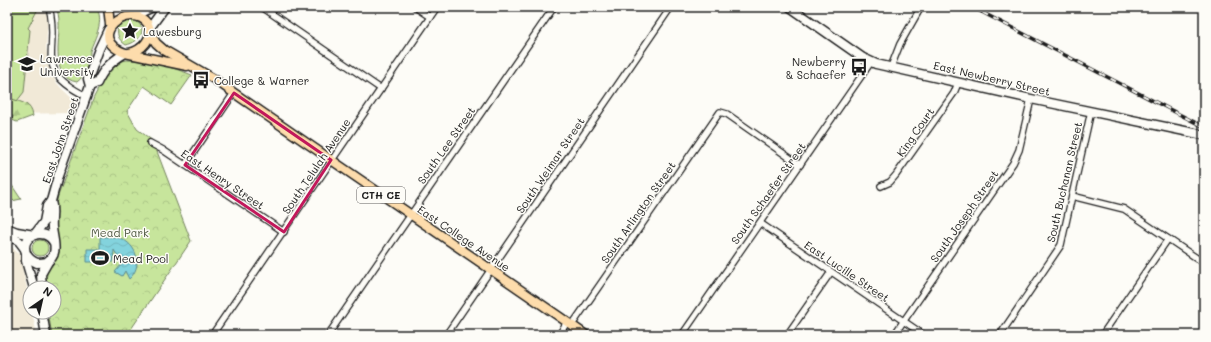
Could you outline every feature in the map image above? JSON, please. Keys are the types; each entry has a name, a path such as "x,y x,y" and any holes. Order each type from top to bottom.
{"main road":[{"path":"108,7 109,27 110,40 114,47 119,51 127,53 142,47 147,40 149,30 145,19 134,12 119,14 109,27"},
{"name":"East College Avenue","path":"149,30 160,46 189,66 208,76 234,93 586,335"},
{"name":"East College Avenue","path":"127,53 189,66"}],"street":[{"path":"49,7 52,27 51,58 53,67 59,78 64,83 86,96"},
{"path":"134,12 153,7"},
{"path":"149,30 166,7"},
{"path":"262,7 381,89"},
{"path":"415,7 430,17"},
{"name":"South Telulah Avenue","path":"212,335 437,7"},
{"name":"South Lee Street","path":"328,335 554,7"},
{"name":"South Weimar Street","path":"446,335 671,7"},
{"name":"East Newberry Street","path":"790,7 871,62 958,83 1204,136"},
{"path":"891,67 900,44 921,7"},
{"name":"East John Street","path":"35,234 44,222 47,206 51,201 90,86 88,79 98,49 109,27"},
{"name":"East John Street","path":"90,86 97,83 103,71 111,62 127,53"},
{"name":"South Schaefer Street","path":"682,335 871,62"},
{"name":"King Court","path":"881,186 890,182 896,175 954,93 958,83"},
{"path":"185,165 234,93"},
{"name":"South Joseph Street","path":"894,335 1013,163 1019,150 1031,99"},
{"name":"South Buchanan Street","path":"1000,335 1061,245 1091,111"},
{"name":"South Arlington Street","path":"559,335 570,324 720,112 723,112 800,165"},
{"name":"East Henry Street","path":"150,143 284,232"},
{"path":"1072,196 1124,209 1204,263"},
{"name":"East John Street","path":"51,201 53,207 52,228 54,244"},
{"name":"East Lucille Street","path":"760,223 924,335"},
{"path":"7,228 17,232 45,234 52,239 54,244 54,252 41,274 41,280"},
{"path":"32,280 26,261 26,251 28,240 35,234"},
{"path":"7,235 19,241 32,260 40,263 49,260"},
{"path":"1102,335 1168,239"},
{"path":"788,335 830,272"},
{"path":"43,320 46,335"}],"highlighted area":[{"path":"234,93 331,160 284,232 185,165"}],"shaded area":[{"name":"Lawrence University","path":"7,7 45,7 48,17 46,47 49,68 56,82 77,103 75,113 7,114"},
{"path":"7,243 19,254 25,280 22,280 22,320 34,320 37,335 7,335"}],"green space":[{"path":"7,7 39,7 28,28 30,30 24,92 17,101 12,99 7,100"},
{"path":"56,7 96,7 99,12 100,18 98,29 90,51 88,63 85,72 77,82 69,79 63,73 60,66 58,57 59,20"},
{"path":"133,19 141,26 141,34 135,41 126,45 118,36 118,24"},
{"name":"Mead Park","path":"122,61 144,61 160,64 192,75 171,105 144,86 127,111 137,129 153,141 191,241 127,335 52,335 49,320 62,320 62,280 45,280 45,274 49,265 55,230 55,208 58,196 94,97 112,67"},
{"path":"12,99 28,106 33,116 17,122 12,120 13,116 7,116 7,100"},
{"path":"7,178 21,199 7,202"},
{"path":"40,240 46,242 48,248 46,254 40,256 34,254 32,248 34,242"}],"water":[{"name":"Mead Pool","path":"100,237 119,238 131,245 137,262 136,268 129,279 125,271 122,276 115,272 122,264 114,250 113,262 87,262 87,249 100,249"}],"railway":[{"path":"972,7 1204,127"}],"place":[{"name":"Lawesburg","path":"130,31"},
{"name":"Lawrence University","path":"27,64"},
{"name":"Newberry & Schaefer","path":"859,67"},
{"name":"College & Warner","path":"201,80"},
{"name":"Mead Pool","path":"100,258"}]}
